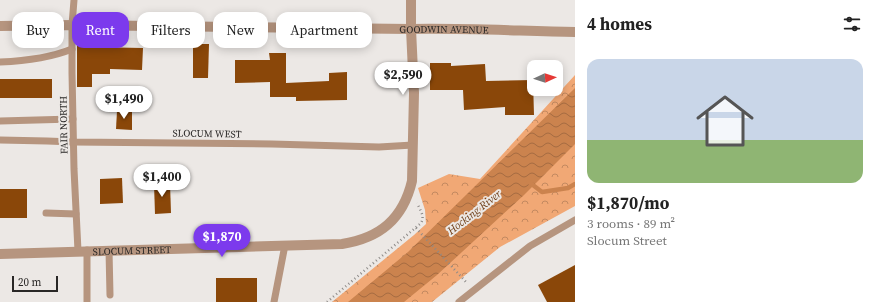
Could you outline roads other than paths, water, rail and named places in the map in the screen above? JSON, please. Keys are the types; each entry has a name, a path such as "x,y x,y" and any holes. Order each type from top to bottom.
{"street":[{"name":"SLOCUM STREET","path":"0,254 82,250 342,244 354,242 374,234 395,218 404,205 412,181 414,93 411,0"},
{"name":"GOODWIN AVENUE","path":"0,26 72,25"},
{"name":"GOODWIN AVENUE","path":"129,26 411,29 457,28 575,32"}],"lane":[{"name":"FAIR NORTH","path":"73,12 74,0"},
{"name":"FAIR NORTH","path":"72,48 73,142 76,214 82,250 87,302"},
{"path":"0,62 60,54 72,48"},
{"path":"0,121 13,122 73,119"},
{"name":"SLOCUM WEST","path":"0,140 272,144 379,148 413,145"},
{"path":"46,213 76,214"},
{"path":"459,302 530,246 575,220"},
{"path":"274,302 285,245"},
{"path":"109,250 110,294"}],"water":[{"name":"Hocking River","path":"575,88 575,144 524,195 437,275 404,302 348,302 408,252"}],"waterway":[{"path":"529,182 542,192 568,188 575,184"}]}
